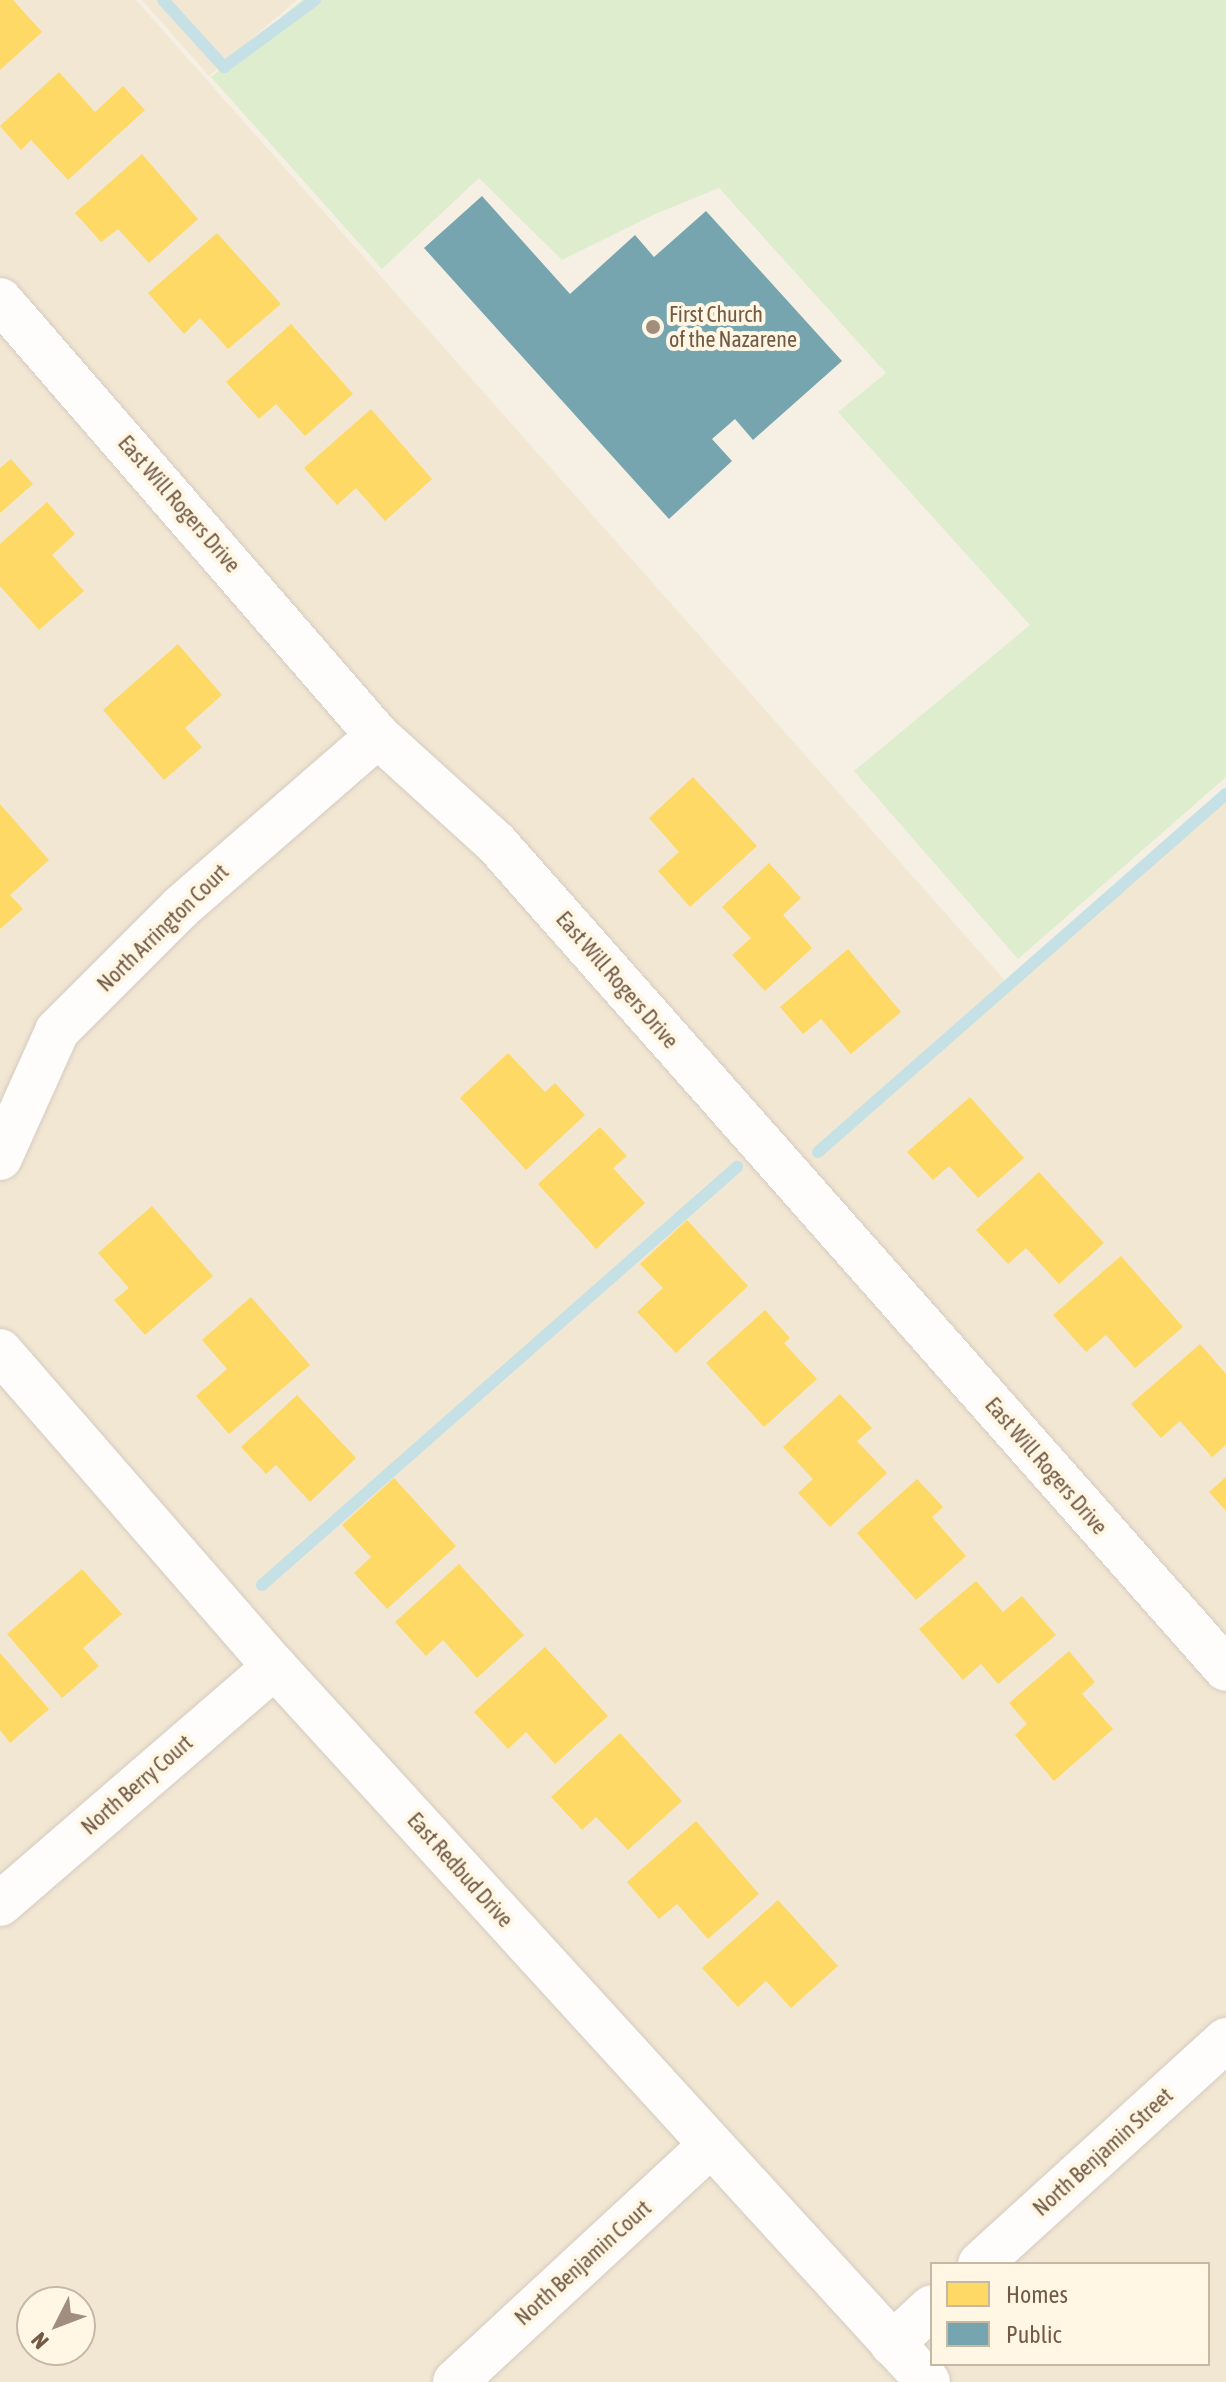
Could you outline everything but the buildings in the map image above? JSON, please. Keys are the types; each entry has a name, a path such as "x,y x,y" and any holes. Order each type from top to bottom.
{"street":[{"name":"East Will Rogers Drive","path":"0,300 378,736 496,843 1226,1669"},
{"name":"North Arrington Court","path":"0,1158 57,1031 181,907 378,736"},
{"name":"East Redbud Drive","path":"0,1351 275,1667 928,2382"},
{"name":"North Berry Court","path":"0,1904 275,1667"},
{"name":"North Benjamin Street","path":"982,2262 1226,2040"},
{"name":"North Benjamin Court","path":"455,2382 711,2145"},
{"path":"892,2344 930,2309"}],"shaded area":[{"path":"0,0 136,0 1009,985 1226,797 1226,2382 0,2382"},
{"path":"142,0 297,0 209,76"}],"green space":[{"path":"302,0 1226,0 1226,777 1018,959 854,771 1030,625 838,412 886,373 719,188 653,215 562,260 479,178 382,269 211,77"}],"waterway":[{"path":"163,0 224,67 315,0"},
{"path":"818,1152 1226,794"},
{"path":"262,1585 737,1167"}],"place":[{"name":"First Church of the Nazarene","path":"653,327"}]}
